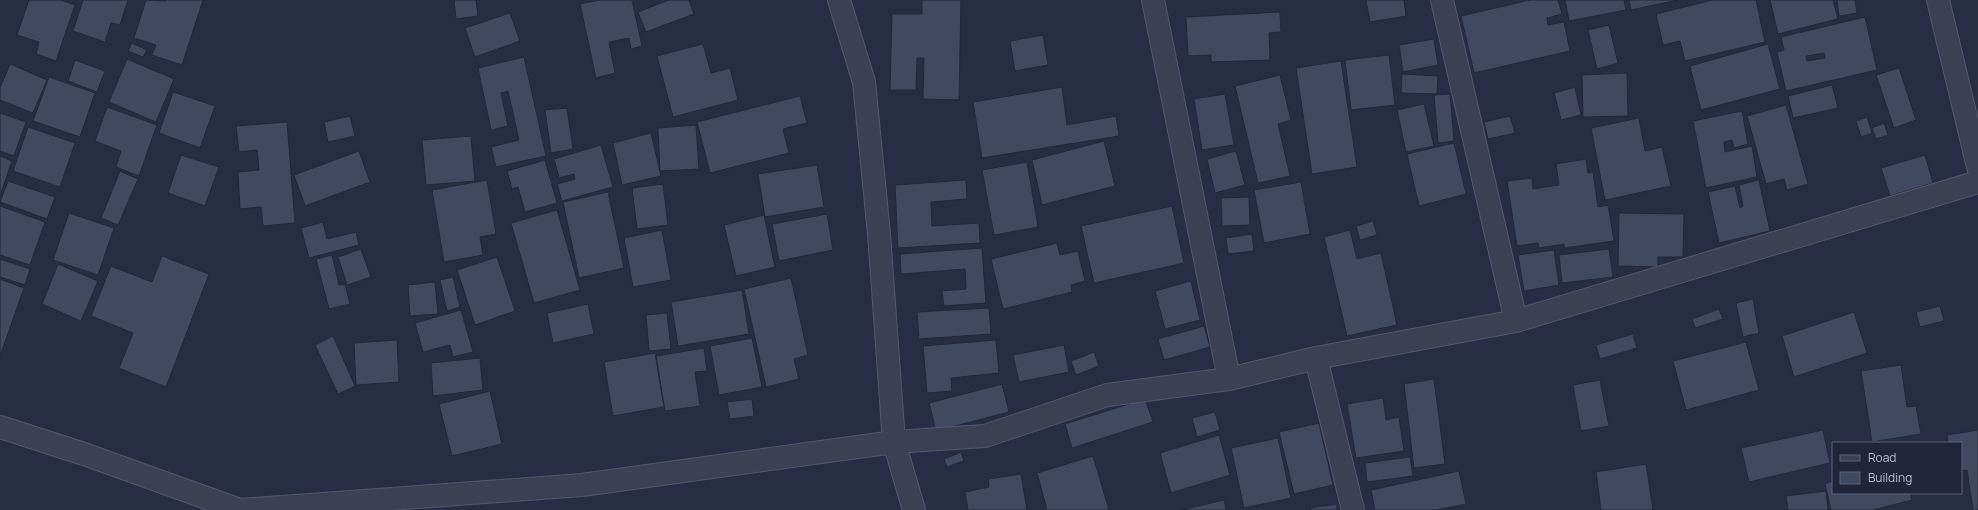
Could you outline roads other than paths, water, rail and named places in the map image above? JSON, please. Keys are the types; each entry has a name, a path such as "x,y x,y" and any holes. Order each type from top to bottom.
{"street":[{"path":"839,0 864,82 879,234 894,442 914,510"},
{"path":"1153,0 1229,379"},
{"path":"1442,0 1516,321"},
{"path":"1938,0 1976,153"},
{"path":"0,427 84,454 240,510 582,485 894,442 985,436 1107,394 1229,379 1316,358 1516,321 1978,182"},
{"path":"1316,358 1353,510"}]}
